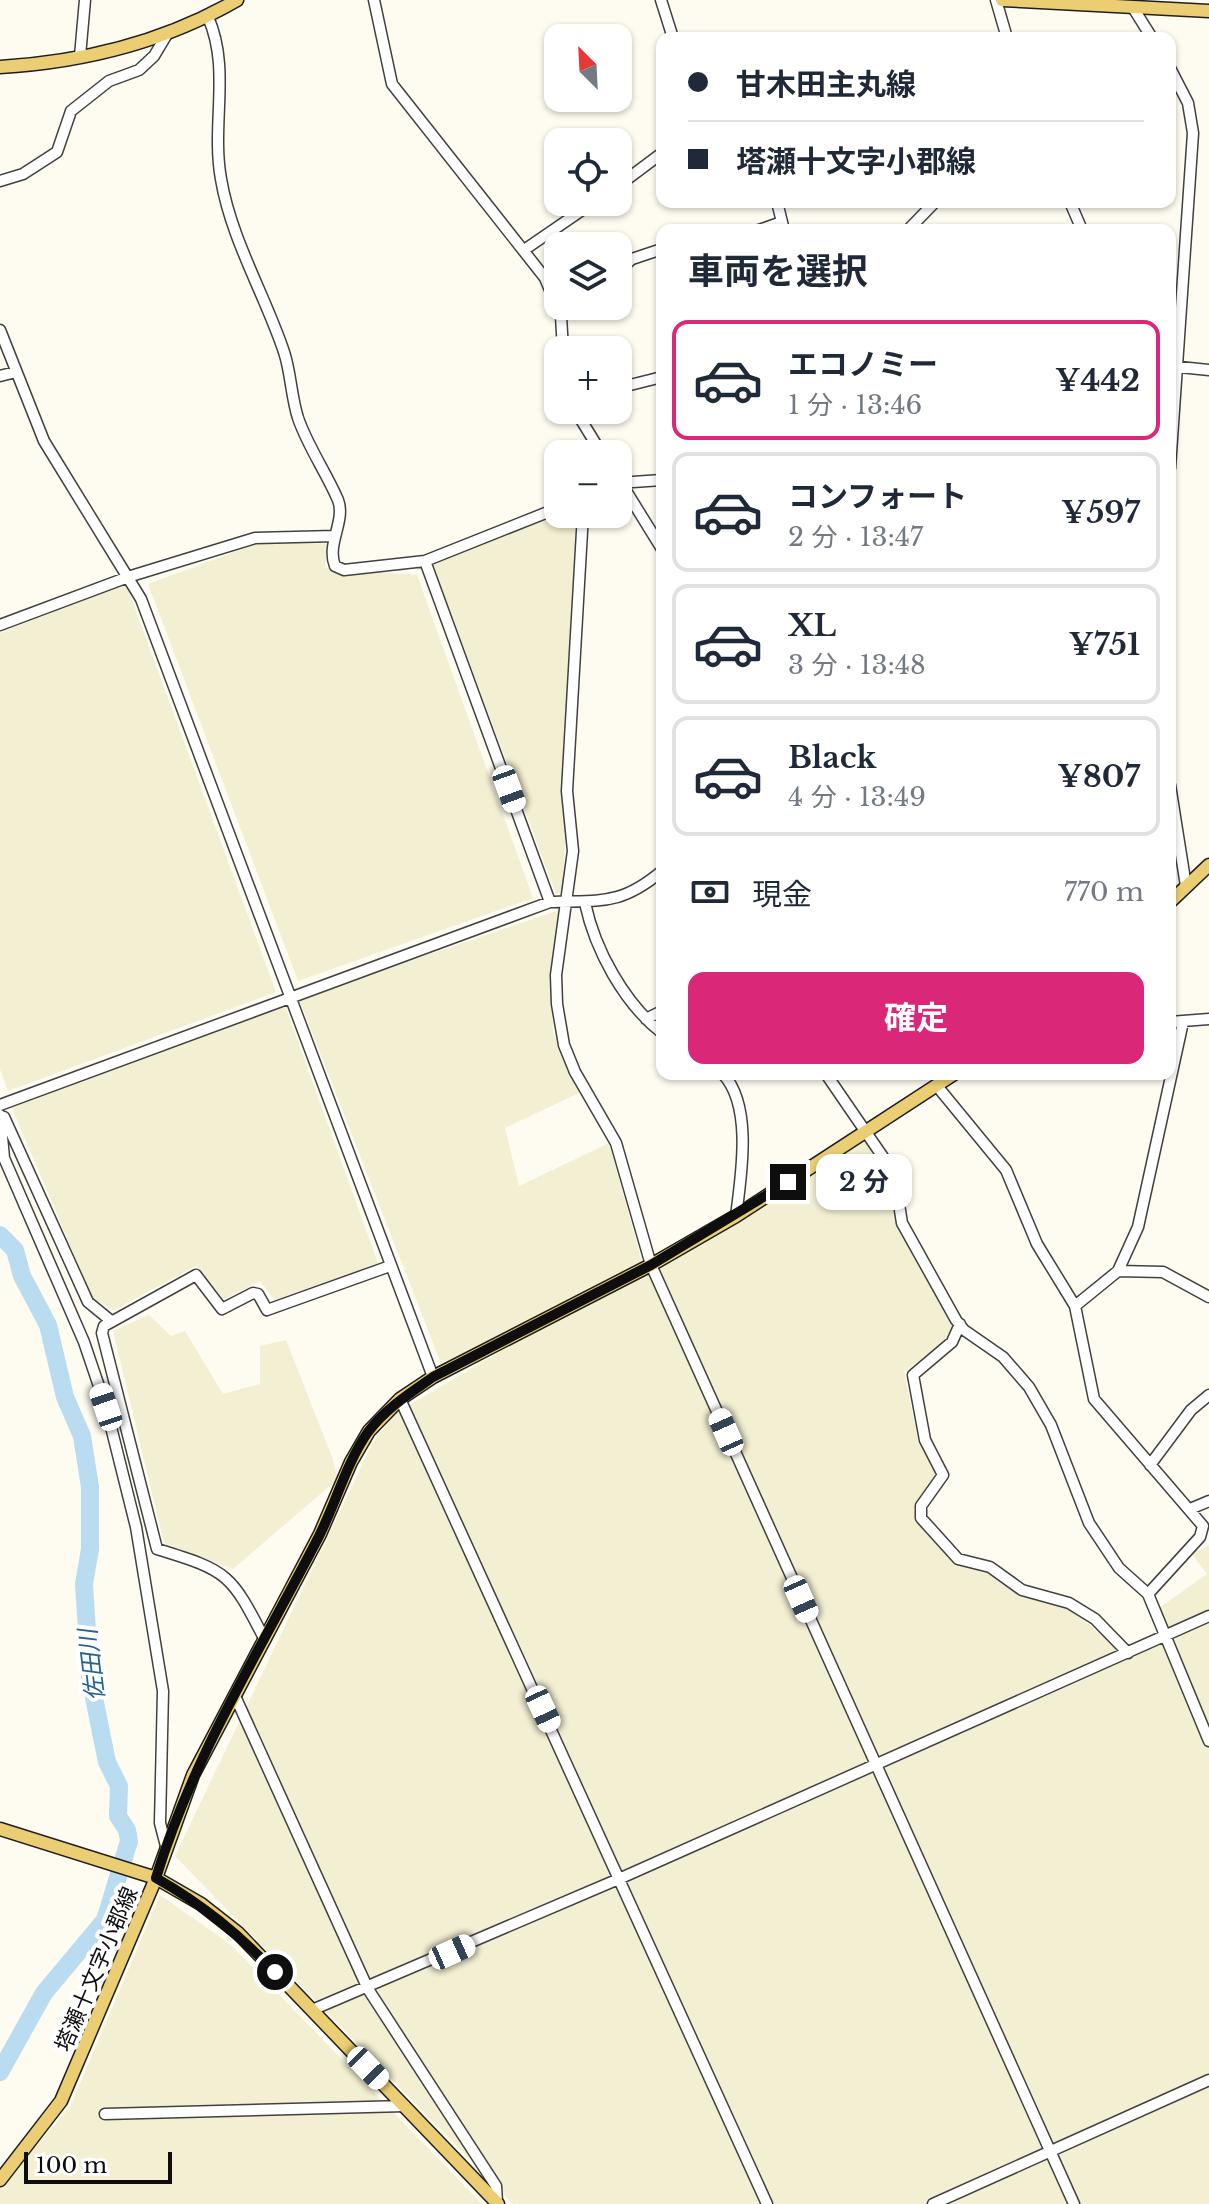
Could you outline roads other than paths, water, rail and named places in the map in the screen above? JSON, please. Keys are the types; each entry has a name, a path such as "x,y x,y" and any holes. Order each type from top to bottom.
{"main road":[{"path":"0,67 80,56 166,36 237,0"},
{"path":"999,0 1113,2 1209,11"},
{"path":"1176,896 1209,865"},
{"name":"塔瀬十文字小郡線","path":"0,2180 61,2101 156,1878 193,1775 320,1534 369,1431 400,1399 433,1377 651,1265 736,1216 946,1080"},
{"path":"0,1829 156,1878 201,1904 238,1933 497,2203"}],"street":[{"path":"80,56 85,0"},
{"path":"374,0 392,84 544,276"},
{"path":"661,0 671,32"},
{"path":"999,0 1006,32"},
{"path":"1132,6 1148,32"},
{"path":"208,17 219,41 221,60 217,155 221,184 261,299 285,353 304,434 339,502 331,553 338,569 425,561 544,514"},
{"path":"0,181 23,174 57,152 62,147 65,123 71,111 109,81 139,70 154,56 166,36"},
{"path":"1176,80 1188,103 1193,133 1176,346"},
{"path":"632,176 656,158"},
{"path":"914,224 929,208"},
{"path":"524,250 574,216"},
{"path":"632,259 656,251"},
{"path":"1176,268 1184,266"},
{"path":"0,330 44,441 131,576 433,1377"},
{"path":"1176,366 1209,370"},
{"path":"0,376 16,372"},
{"path":"632,384 656,378"},
{"path":"632,481 656,480"},
{"path":"632,502 656,540"},
{"path":"582,528 567,791 573,851 569,901 556,975 564,1045 584,1093 616,1143 651,1265 1074,2204"},
{"path":"0,625 131,576 255,538 335,536"},
{"path":"425,561 550,902"},
{"path":"1176,823 1186,886"},
{"path":"110,1320 88,1302 0,1106 550,902 585,903 626,897 656,875"},
{"path":"585,903 597,942 632,1004 656,1028"},
{"path":"646,1019 656,1014"},
{"path":"1176,1022 1209,1019"},
{"path":"1176,1054 1183,1022"},
{"path":"727,1080 735,1092 742,1134 743,1166 736,1216"},
{"path":"830,1080 894,1173 898,1208 911,1242 960,1324 994,1349 1029,1387 1059,1444 1089,1523 1119,1568 1148,1594 1209,1741"},
{"path":"1075,1306 1118,1271 1138,1227 1170,1080"},
{"path":"937,1086 1006,1170 1037,1244 1075,1306 1094,1399 1203,1526 1200,1537 1148,1594"},
{"path":"0,1115 2,1153 84,1342 106,1407 136,1527 163,1691 160,1823 166,1846"},
{"path":"265,1640 237,1585 191,1558 157,1549 102,1333 110,1320 166,1294 190,1276 196,1275 222,1309 253,1293 258,1294 267,1310 390,1266"},
{"path":"1118,1271 1163,1272 1209,1297"},
{"path":"960,1324 952,1342 913,1375 925,1440 943,1475 921,1506 921,1518 958,1559 990,1567 1022,1590 1069,1603 1095,1619 1128,1653"},
{"path":"1150,1465 1191,1410 1209,1395"},
{"path":"400,1399 767,2204"},
{"path":"1190,1509 1209,1501"},
{"path":"312,2010 368,1989 621,1878 1209,1616"},
{"path":"235,1696 368,1989 496,2186 497,2203"},
{"path":"933,2204 1209,2080"},
{"path":"105,2114 405,2106"}],"waterway":[{"name":"佐田川","path":"0,1235 15,1250 22,1276 48,1325 65,1397 82,1436 90,1487 90,1549 84,1584 90,1678 107,1762 119,1786 118,1816 127,1830 129,1841 105,1920 44,1993 0,2072"}]}
